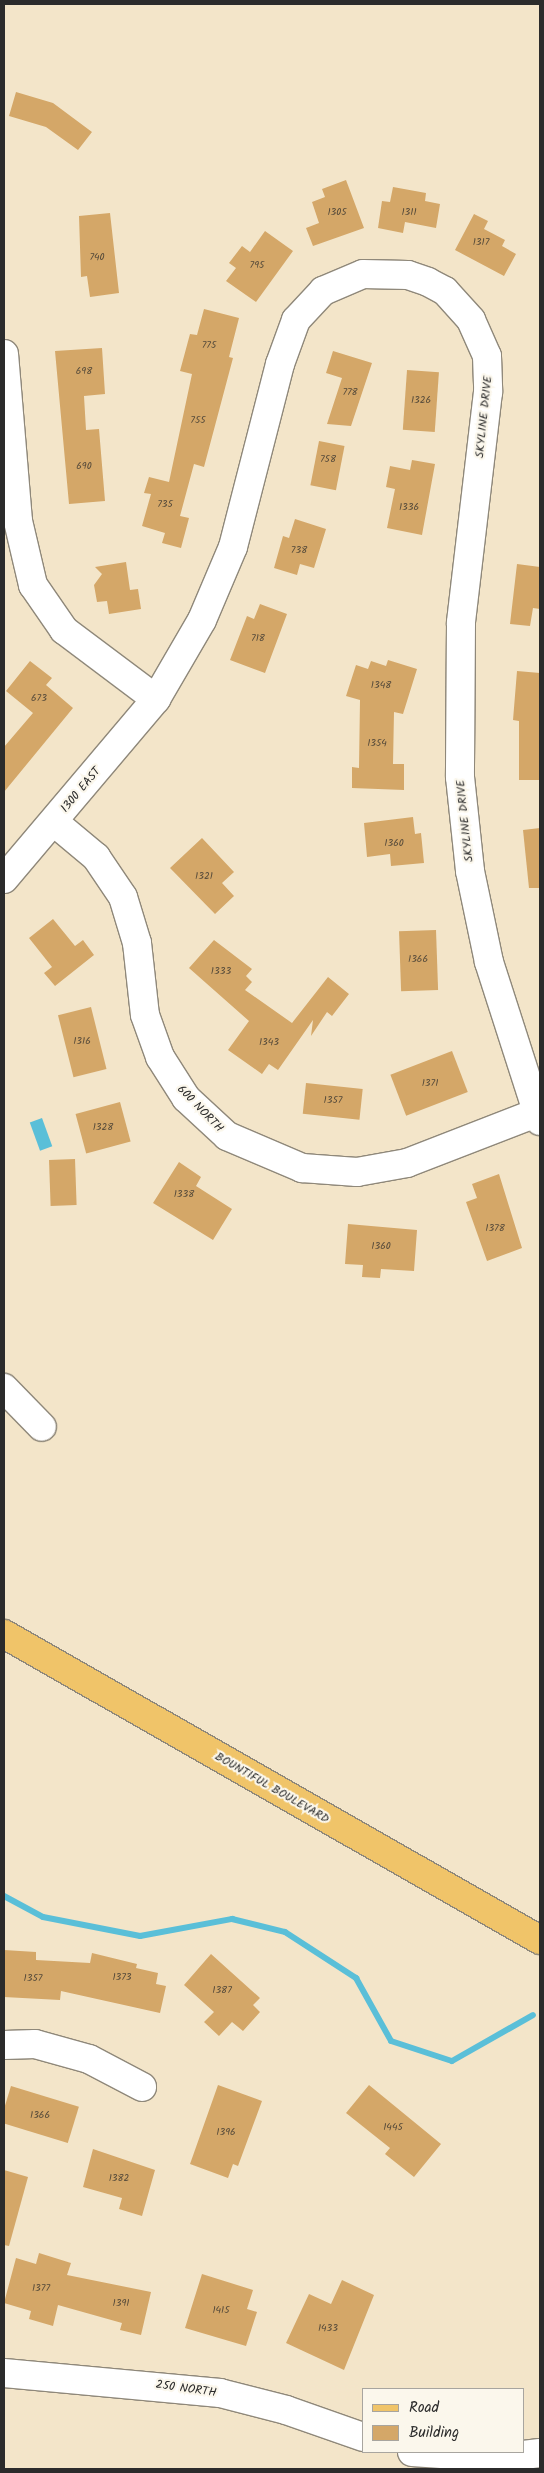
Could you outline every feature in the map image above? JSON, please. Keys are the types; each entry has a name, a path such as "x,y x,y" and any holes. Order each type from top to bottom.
{"main road":[{"name":"BOUNTIFUL BOULEVARD","path":"4,1634 540,1940"}],"street":[{"name":"SKYLINE DRIVE","path":"156,699 202,620 232,547 280,364 296,320 323,291 362,274 408,275 444,291 474,326 489,374 460,641 457,726 464,823 489,962 538,1117"},
{"path":"4,361 20,536 33,585 64,630 156,699"},
{"name":"1300 EAST","path":"4,879 156,699"},
{"name":"600 NORTH","path":"54,822 96,857 123,897 137,943 145,1014 160,1057 186,1098 227,1136 251,1150 302,1168 357,1172 408,1163 538,1117"},
{"path":"4,1388 42,1427"},
{"path":"4,2045 34,2044 89,2059 142,2087"},
{"name":"250 NORTH","path":"4,2372 220,2393 286,2410 362,2437"},
{"path":"426,2453 499,2458 540,2453"}],"water":[{"path":"42,1118 52,1146 40,1151 30,1122"}],"building":[{"path":"16,92 53,103 92,132 78,150 46,127 9,116"},
{"path":"346,180 364,228 313,246 306,228 319,223 312,202 325,197 322,189"},
{"path":"393,187 426,193 425,201 440,204 436,228 405,222 403,233 378,228 382,201 390,202"},
{"path":"110,213 119,293 90,297 87,276 81,277 79,216"},
{"path":"474,214 488,221 484,229 505,240 502,246 516,254 504,276 455,250"},
{"path":"265,231 293,251 256,302 226,281 236,268 229,263 242,246 250,252"},
{"path":"204,309 239,318 229,357 233,358 204,467 194,464 180,516 189,518 181,548 162,543 165,533 142,526 151,494 144,493 149,477 169,482 192,374 180,371 190,334 197,335"},
{"path":"102,348 105,394 84,396 86,430 99,429 105,501 69,504 55,351"},
{"path":"333,351 372,363 351,426 327,424 342,378 326,373"},
{"path":"407,370 439,372 435,432 403,430"},
{"path":"319,441 345,446 336,490 310,485"},
{"path":"412,460 435,464 422,535 387,528 395,489 386,487 390,466 410,470"},
{"path":"295,519 326,529 314,568 300,564 297,575 274,568 283,536 289,538"},
{"path":"126,562 130,590 138,589 141,609 109,614 107,601 97,602 94,585 102,574 95,567"},
{"path":"517,564 540,567 540,609 533,608 530,626 510,624"},
{"path":"260,604 287,614 265,673 230,660 247,616 254,619"},
{"path":"388,660 417,669 403,714 394,712 393,764 404,764 404,790 352,788 352,767 359,768 360,700 346,696 356,665 368,669 371,661 386,666"},
{"path":"30,661 52,678 46,685 73,708 4,792 4,747 33,713 6,691"},
{"path":"517,671 540,673 540,780 519,780 519,721 513,720"},
{"path":"413,817 415,834 421,833 424,863 391,866 390,854 367,857 364,823"},
{"path":"540,828 540,888 529,888 523,830"},
{"path":"202,838 234,872 222,883 234,896 215,914 170,868"},
{"path":"53,919 75,946 83,940 94,955 55,986 44,973 52,967 29,938"},
{"path":"436,930 438,990 401,991 399,931"},
{"path":"214,940 252,969 246,976 252,982 245,990 292,1023 328,977 349,994 332,1016 327,1012 311,1036 313,1020 278,1070 269,1064 262,1074 228,1050 249,1021 189,968"},
{"path":"91,1007 106,1069 73,1077 58,1015"},
{"path":"452,1051 468,1092 406,1116 390,1075"},
{"path":"306,1083 363,1089 359,1120 303,1114"},
{"path":"120,1102 131,1142 86,1154 76,1114"},
{"path":"75,1159 77,1205 51,1206 49,1160"},
{"path":"179,1162 201,1177 196,1186 232,1209 213,1240 153,1203"},
{"path":"499,1174 522,1248 487,1261 466,1202 477,1198 472,1184"},
{"path":"348,1224 417,1230 414,1271 381,1269 380,1278 362,1277 363,1265 345,1264"},
{"path":"4,1950 36,1952 36,1960 90,1963 92,1953 137,1964 136,1968 158,1973 156,1984 166,1986 160,2013 61,1991 60,2000 4,1997"},
{"path":"211,1954 260,1998 253,2005 260,2012 243,2031 232,2022 219,2036 204,2022 214,2012 184,1985"},
{"path":"218,2085 262,2101 238,2166 233,2164 228,2178 190,2164"},
{"path":"369,2085 441,2144 414,2177 385,2154 390,2148 346,2113"},
{"path":"11,2086 79,2107 68,2143 4,2124 4,2109"},
{"path":"93,2149 155,2170 142,2216 119,2209 122,2198 83,2187"},
{"path":"4,2170 28,2177 9,2246 4,2245"},
{"path":"39,2253 71,2263 67,2275 151,2292 141,2335 120,2330 122,2323 58,2305 53,2326 29,2319 31,2311 4,2303 16,2258 36,2264"},
{"path":"202,2274 253,2290 247,2309 257,2312 246,2346 185,2328"},
{"path":"342,2280 374,2295 344,2370 286,2343 309,2294 331,2304"}],"waterway":[{"path":"4,1896 43,1917 140,1936 232,1919 285,1932 356,1978 391,2041 452,2061 533,2015"}]}
